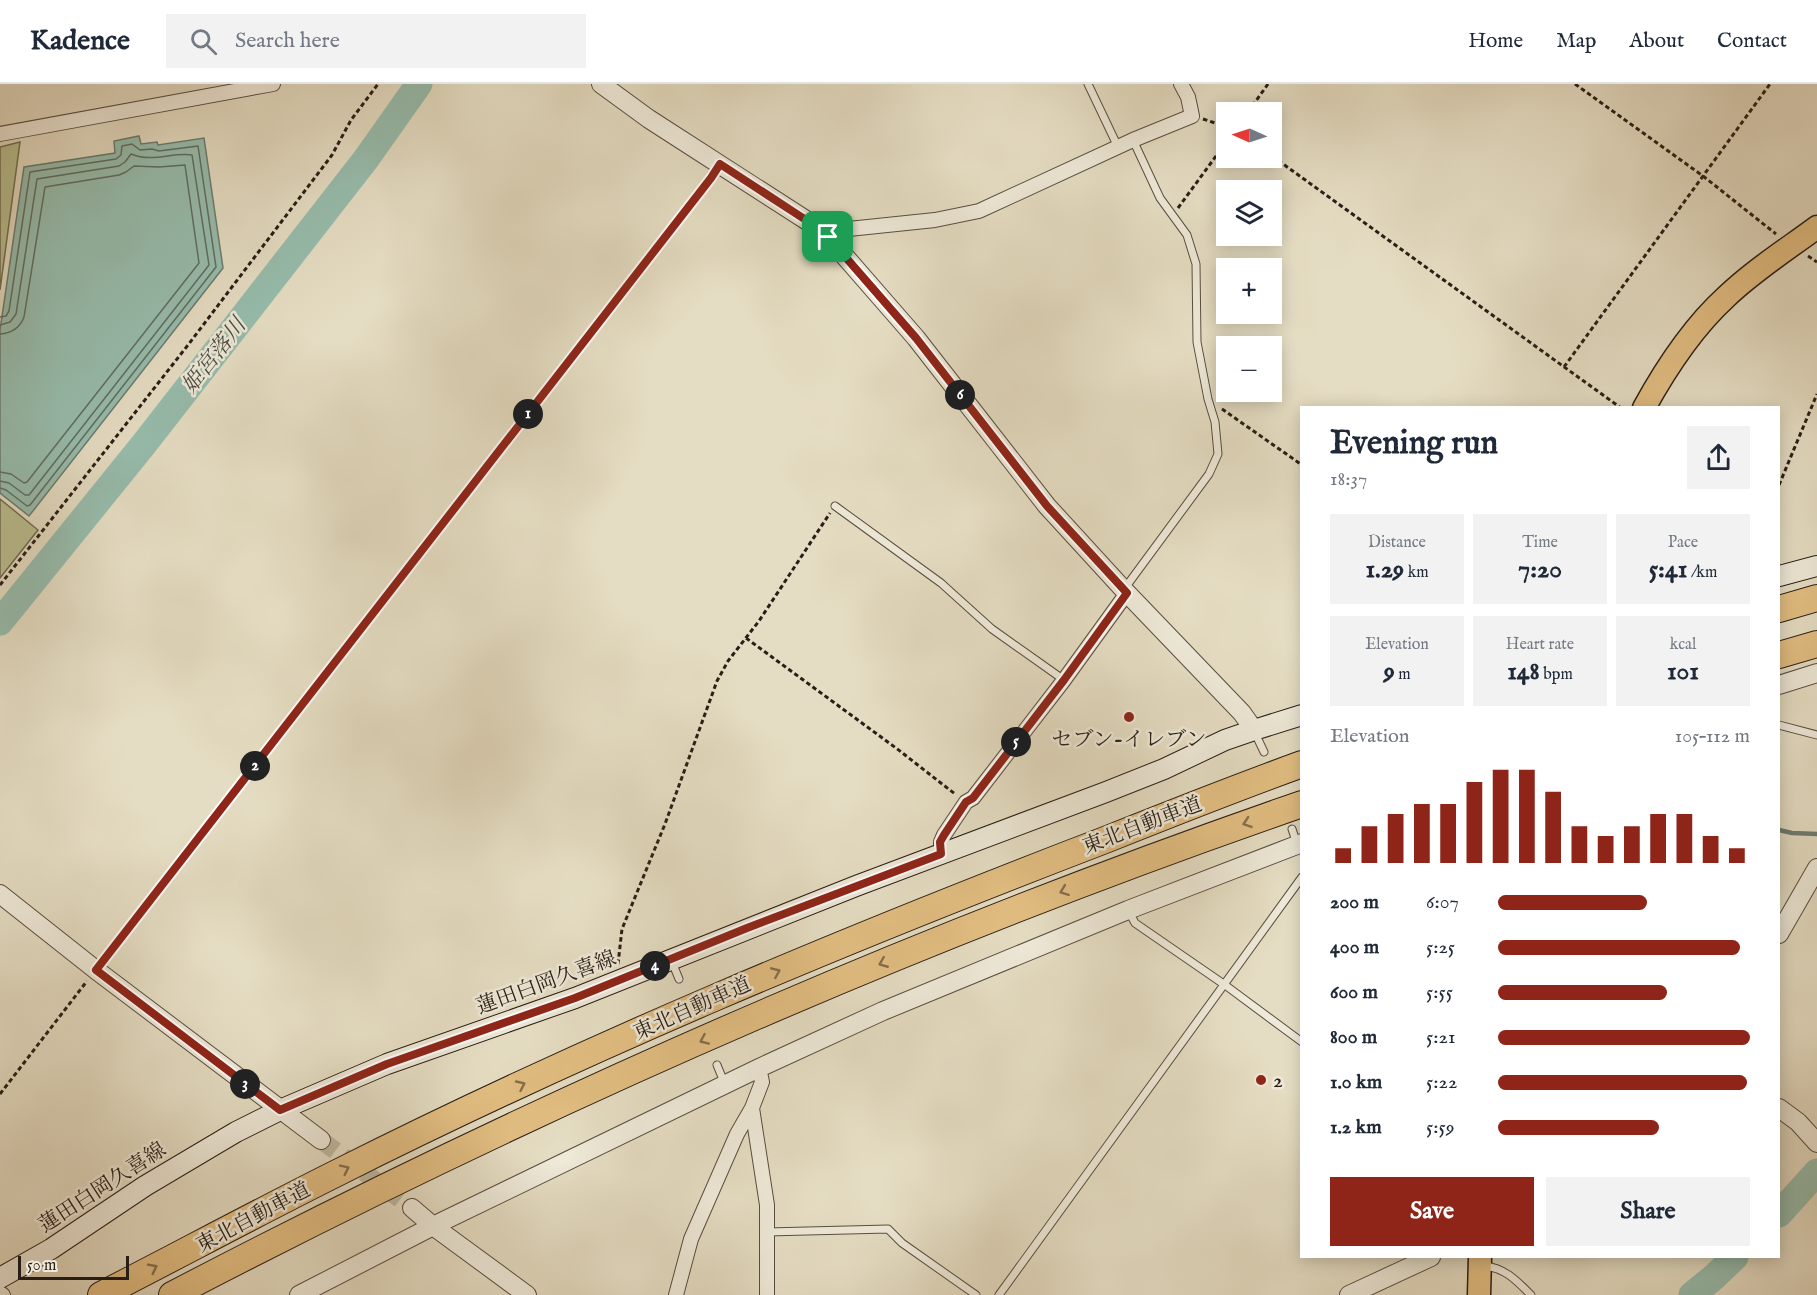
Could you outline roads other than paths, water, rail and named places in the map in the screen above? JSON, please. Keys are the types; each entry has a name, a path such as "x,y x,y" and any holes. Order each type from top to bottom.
{"highway":[{"path":"1780,609 1817,598"},
{"path":"1780,655 1817,644"},
{"name":"東北自動車道","path":"101,1295 336,1173 630,1036 937,904 1300,765"},
{"name":"東北自動車道","path":"172,1295 281,1238 402,1179 732,1027 1015,909 1188,843 1300,805"}],"main road":[{"path":"1646,406 1687,340 1724,298 1760,268 1817,228"},
{"path":"1780,576 1817,566"},
{"name":"蓮田白岡久喜線","path":"0,1278 51,1249 192,1157 280,1110 387,1064 621,980 758,924 1164,769 1225,740 1300,716"},
{"path":"1479,1295 1480,1261"}],"street":[{"path":"0,134 273,84"},
{"path":"602,84 649,119 809,222 828,237 916,338 1047,506 1125,592 1242,713 1254,729"},
{"path":"828,237 839,230 935,220 979,211 1133,140 1192,116 1188,98 1181,84"},
{"path":"941,854 940,842 966,802 973,798 1064,680 1125,592"},
{"path":"1780,684 1817,673"},
{"path":"299,1295 759,1068 883,1011 1297,839"},
{"path":"1780,932 1817,867"},
{"path":"0,894 96,970 321,1140"},
{"path":"676,1295 691,1239 762,1082 759,1068"},
{"path":"752,1108 767,1205 767,1295"},
{"path":"1780,1108 1813,1138"},
{"path":"412,1209 433,1227 527,1295"},
{"path":"1348,1295 1429,1258"}],"lane":[{"path":"1088,84 1118,147"},
{"path":"1125,592 1209,474 1218,454 1215,422 1197,342 1196,264 1187,235 1160,198 1133,140"},
{"path":"835,506 942,583 992,629 1064,680"},
{"path":"1780,725 1817,735"},
{"path":"1254,729 1264,752"},
{"path":"999,1295 1300,880"},
{"path":"1128,910 1135,923 1300,1041"},
{"path":"671,959 679,979"},
{"path":"717,1065 725,1085"},
{"path":"767,1232 888,1229 902,1243 976,1295"},
{"path":"1480,1261 1504,1271 1531,1295"}],"water":[{"path":"139,136 141,144 157,142 158,145 204,138 223,268 29,516 0,493 0,330 24,167 115,153 114,141"}],"waterway":[{"name":"姫宮落川","path":"0,622 144,444 366,159 419,84"},
{"path":"1780,830 1817,834"},
{"path":"1780,1213 1817,1172"},
{"path":"1692,1295 1734,1258"}],"tunnel":[{"path":"321,1140 412,1208"}],"place":[{"name":"セブン-イレブン","path":"1129,717"},
{"name":"2","path":"1261,1080"}]}
